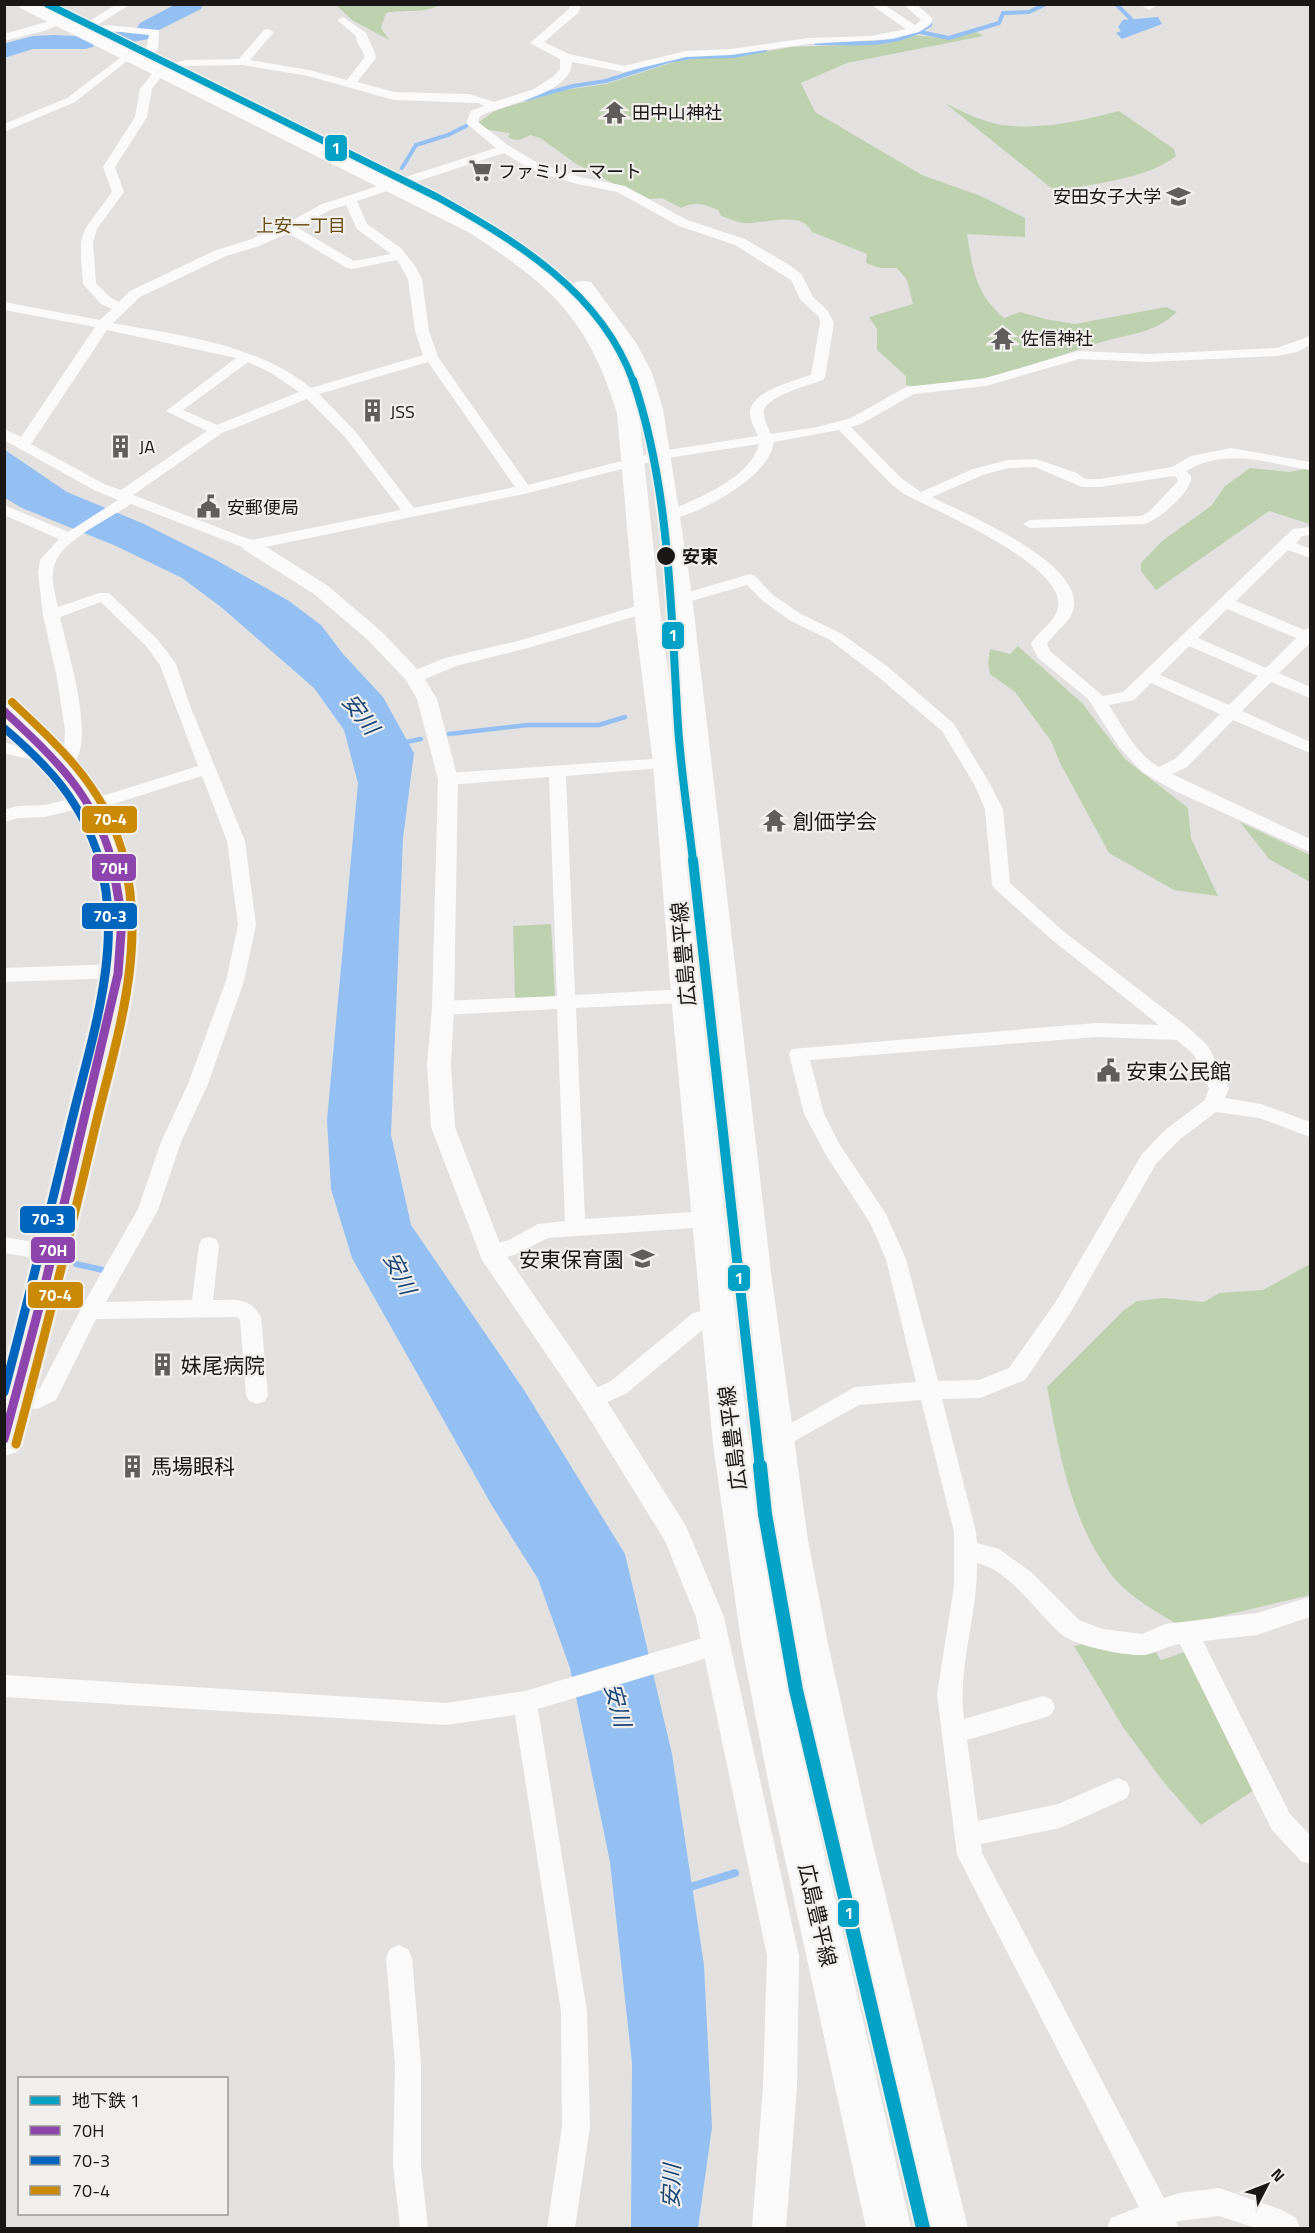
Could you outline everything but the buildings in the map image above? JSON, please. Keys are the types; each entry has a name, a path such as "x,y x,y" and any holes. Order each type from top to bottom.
{"main road":[{"name":"広島豊平線","path":"26,4 100,25 494,221 580,282 611,319 632,351 645,379 661,455 681,599 723,994 776,1443 806,1630 834,1761 946,2229"},
{"name":"広島豊平線","path":"59,13 128,55 477,229 522,258 560,289 589,325 607,355 620,384 628,413 647,609 667,764 686,995 731,1444 760,1641 787,1775 889,2229"},
{"path":"4,711 56,760 87,803 105,837 116,872 122,921 118,971 4,1441"}],"street":[{"path":"100,25 126,4"},
{"path":"577,4 574,11 536,43 566,57 624,69 686,54 731,52 808,41 871,39 924,26 927,19 908,4"},
{"path":"875,4 915,30"},
{"path":"1144,4 1149,7 1155,4"},
{"path":"4,38 40,29 59,13"},
{"path":"343,20 362,35 362,42 370,53 370,58 350,84"},
{"path":"242,62 268,32"},
{"path":"4,129 71,100 128,55"},
{"path":"566,57 566,69 553,82 528,96 475,114 472,123 505,149 534,166 557,175 621,189 683,223 740,242 786,268 797,278 807,299 824,316 827,323 818,377 768,396 757,410 760,429 766,439 766,448 743,476 716,493 669,516"},
{"path":"119,308 106,301 90,284 87,242 91,228 118,192 109,167 141,117 146,89 160,71 180,64 242,62 287,68 394,96 469,98 494,106"},
{"path":"23,446 103,325 135,294 179,272 289,228 326,207 505,149"},
{"path":"350,199 361,226 400,256 415,279 422,331 431,357 524,490"},
{"path":"289,228 352,265 400,256"},
{"path":"4,306 205,345 246,357 275,370 309,393 374,462 410,512"},
{"path":"250,545 524,490 661,455 766,439 856,421 911,390 986,382 1078,355 1148,358 1276,352 1292,349 1311,340"},
{"path":"217,430 173,411 246,357"},
{"path":"4,747 56,760 72,751 74,725 51,615 45,571 46,562 73,536 217,430 309,393 431,357"},
{"path":"842,424 896,481 921,497 1029,555 1048,569 1060,583 1066,595 1066,607 1063,616 1043,635 1039,644 1044,655 1100,702 1138,759 1181,787 1311,846"},
{"path":"4,433 23,446 125,499 250,545 321,590 375,636 414,676 427,699 448,779 443,1008 439,1065 444,1127 491,1253 592,1400 676,1535 710,1617 706,1648 783,1956 780,2086 769,2229"},
{"path":"921,497 978,472 1008,464 1036,463 1072,476 1082,483 1100,483 1176,471 1196,459 1231,452 1311,466"},
{"path":"1030,524 1144,520 1154,515 1185,482 1184,476 1176,471"},
{"path":"4,509 73,536"},
{"path":"1100,702 1128,696 1298,532 1311,531"},
{"path":"1286,544 1311,554"},
{"path":"681,599 750,579 768,598 795,616 836,637 854,650 948,728 982,784 994,809 1001,885 1057,935 1182,1033 1201,1051 1219,1088 1213,1104 1172,1135 1149,1158 1062,1309 1017,1374 981,1389 928,1390 855,1396 776,1443 731,1444"},
{"path":"15,1399 37,1400 48,1394 90,1311 148,1210 171,1142 198,1084 235,981 247,925 236,841 181,703 168,664 152,643 104,596 51,615"},
{"path":"1159,774 1181,763 1309,636 1225,602"},
{"path":"414,676 451,662 522,645 647,609"},
{"path":"1187,639 1311,693"},
{"path":"1149,676 1311,748"},
{"path":"448,779 667,764"},
{"path":"4,816 17,812 45,811 87,803 207,769"},
{"path":"557,770 575,1228"},
{"path":"4,975 118,971"},
{"path":"443,1008 723,994"},
{"path":"1161,2222 970,1855 949,1694 966,1586 965,1532 896,1258 879,1220 833,1150 814,1114 799,1054 1096,1030 1182,1033"},
{"path":"1213,1104 1261,1110 1311,1131"},
{"path":"491,1253 514,1248 545,1230 709,1219"},
{"path":"4,1245 51,1253"},
{"path":"201,1309 209,1245"},
{"path":"90,1311 242,1308 250,1317 257,1395"},
{"path":"592,1400 619,1387 700,1319 718,1316"},
{"path":"965,1550 991,1556 1023,1579 1071,1628 1103,1640 1143,1644 1166,1635 1257,1624 1311,1607"},
{"path":"1186,1632 1281,1822 1311,1852"},
{"path":"4,1686 446,1714 525,1702 706,1648"},
{"path":"525,1702 574,2011 576,2127 561,2229"},
{"path":"954,1732 1042,1707"},
{"path":"968,1835 1060,1816 1118,1790"},
{"path":"399,1958 408,2064 407,2165 414,2229"},
{"path":"1121,2229 1161,2222 1179,2207 1219,2202 1272,2220 1286,2229"}],"green space":[{"path":"336,5 439,5 427,9 386,13 381,28 389,40 352,20"},
{"path":"976,32 983,36 847,63 801,83 815,112 922,175 981,196 1025,218 1025,237 967,234 974,270 981,290 994,309 1004,318 1020,312 1075,324 1166,307 1177,312 1159,325 999,374 964,382 906,385 906,376 877,350 877,329 869,317 913,304 907,280 897,268 880,268 866,263 867,254 812,232 807,225 799,221 744,223 721,216 718,210 704,205 695,204 681,208 662,198 648,199 575,163 540,138 530,135 514,140 508,137 510,133 488,130 478,123 493,112 506,107 565,90 606,84 677,61 736,57 791,47 872,44 896,41 913,35 952,39"},
{"path":"945,103 988,122 1017,126 1061,124 1119,111 1174,149 1176,156 1164,164 1135,175 1055,191"},
{"path":"1250,468 1290,472 1310,468 1310,524 1269,511 1156,590 1141,571 1141,563 1162,541 1211,506 1225,486"},
{"path":"1018,646 1082,703 1125,759 1188,808 1191,838 1218,896 1174,890 1109,853 1060,763 1051,741 1015,692 990,674 988,663 990,649 1010,654"},
{"path":"1240,822 1310,855 1310,882 1269,859"},
{"path":"551,924 555,997 515,999 513,926"},
{"path":"1310,1264 1310,1595 1180,1626 1125,1589 1110,1573 1096,1552 1068,1484 1047,1387 1124,1310 1137,1301 1163,1298 1204,1302 1219,1293 1263,1290"},
{"path":"1086,1643 1154,1650 1161,1660 1188,1651 1257,1788 1201,1825 1162,1780 1123,1727 1074,1646"}],"water":[{"path":"1158,17 1162,24 1122,39 1116,33 1121,31 1118,27 1123,20"},
{"name":"安川","path":"5,450 67,492 144,524 216,560 289,601 321,625 343,654 383,697 414,753 403,838 391,1135 411,1225 524,1390 625,1554 672,1754 704,1965 712,2127 698,2228 631,2228 632,2063 610,1862 570,1668 538,1579 491,1504 352,1258 331,1189 327,1120 358,783 344,730 314,688 221,607 182,578 116,546 22,508 5,498"}],"waterway":[{"path":"148,28 193,4"},
{"path":"920,32 949,38 999,23 1003,13 1029,12 1046,4"},
{"path":"1116,4 1131,19"},
{"path":"816,43 875,43 904,38 930,25 928,18"},
{"path":"112,39 140,34"},
{"path":"4,52 33,42 85,42"},
{"path":"526,99 573,86 606,81 668,61 691,57 733,56 765,50"},
{"path":"402,168 416,145 448,135 466,126"},
{"path":"449,734 528,725 599,725 625,717"},
{"path":"401,743 421,739"},
{"path":"76,1264 103,1270"},
{"path":"684,1889 735,1873"}],"metro line":[{"name":"1","path":"47,4 437,197 483,223 526,251 565,282 597,316 622,355 632,377 646,422 659,493 671,611 678,727 765,1514 796,1690 923,2228"}],"transit line":[{"name":"70-4","path":"12,702 69,756 96,792 107,812 129,877 134,928 130,977 56,1292 16,1444"},
{"name":"70H","path":"4,711 41,744 74,781 86,799 111,857 120,899 122,926 118,974 44,1289 4,1439"},
{"name":"70-3","path":"4,728 56,778 82,816 101,866 110,925 106,973 32,1286 4,1392"}],"place":[{"name":"田中山神社","path":"614,112"},
{"name":"ファミリーマート","path":"480,171"},
{"name":"安田女子大学","path":"1179,196"},
{"name":"佐信神社","path":"1003,338"},
{"name":"JSS","path":"372,411"},
{"name":"JA","path":"121,446"},
{"name":"安郵便局","path":"209,507"},
{"name":"安東","path":"666,556"},
{"name":"創価学会","path":"775,821"},
{"name":"安東公民館","path":"1108,1071"},
{"name":"安東保育園","path":"642,1259"},
{"name":"妹尾病院","path":"163,1365"},
{"name":"馬場眼科","path":"133,1466"}],"district":[{"name":"上安一丁目","path":"301,225"}]}
